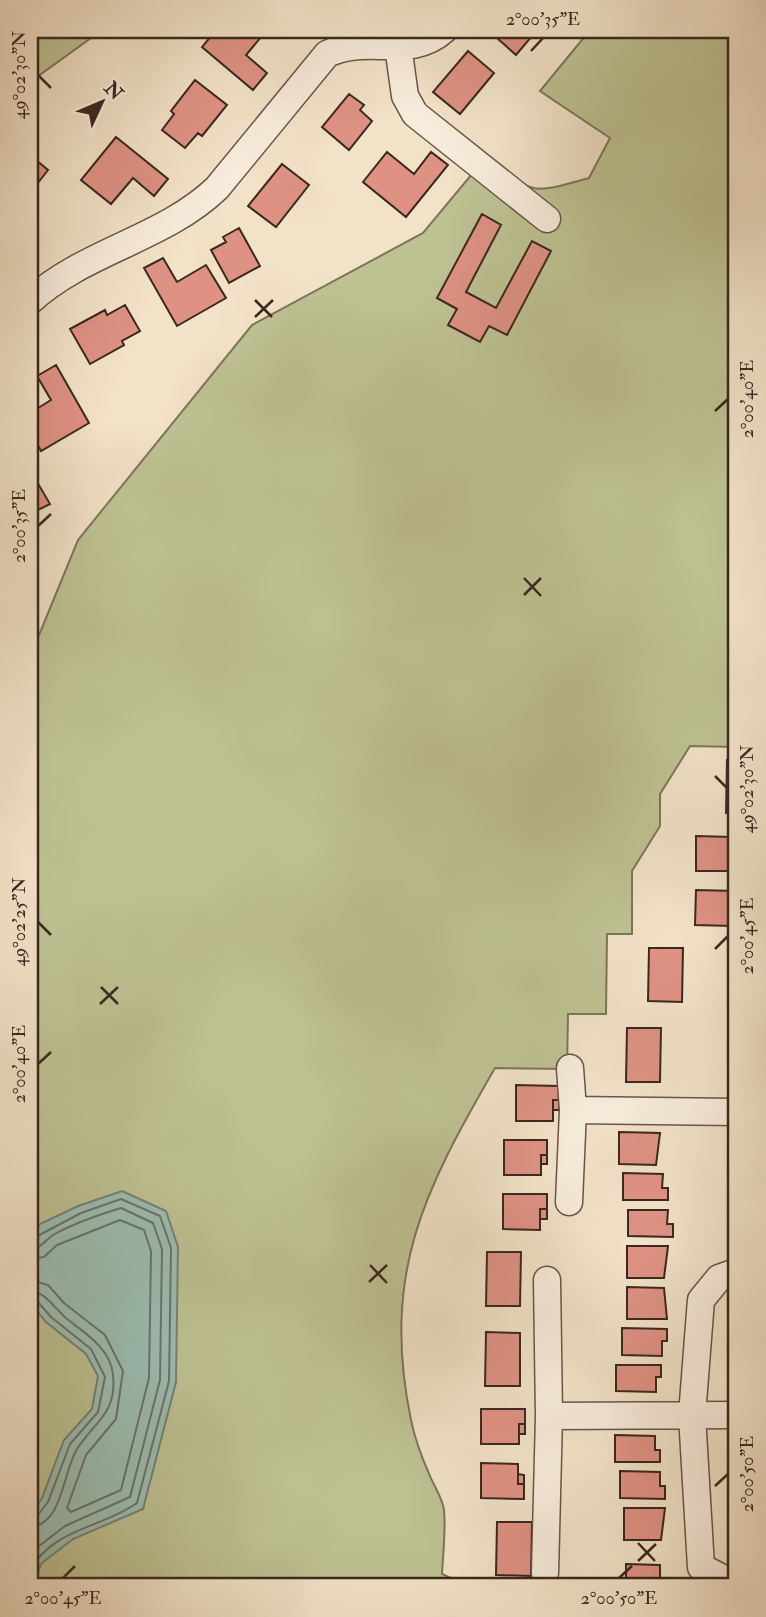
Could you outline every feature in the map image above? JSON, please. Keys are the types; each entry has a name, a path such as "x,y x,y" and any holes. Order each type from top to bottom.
{"street":[{"path":"30,301 76,269 197,207 217,188 327,54 346,45 398,46 422,43 444,30"},
{"path":"398,46 405,96 415,114 547,219"},
{"path":"569,1202 573,1110 570,1068"},
{"path":"573,1110 736,1112"},
{"path":"736,1272 719,1278 701,1300 692,1415 701,1567 736,1585"},
{"path":"545,1573 549,1416 547,1280"},
{"path":"549,1416 736,1415"}],"green space":[{"path":"30,30 102,30 30,82"},
{"path":"590,30 736,30 736,747 690,746 660,794 660,826 632,871 632,934 607,934 606,1014 568,1014 567,1069 495,1068 448,1154 429,1195 415,1235 406,1276 401,1320 403,1368 411,1420 422,1456 443,1506 445,1526 442,1574 470,1587 30,1587 30,657 78,540 252,325 423,233 487,156 525,185 534,188 554,187 589,178 610,138 540,91"}],"water":[{"path":"122,1191 166,1211 178,1247 176,1382 143,1509 73,1539 42,1563 30,1587 30,1515 42,1498 64,1440 92,1409 98,1376 86,1354 46,1322 30,1303 30,1236 40,1224 78,1206"}],"building":[{"path":"216,30 267,30 246,55 267,73 253,90 202,47"},
{"path":"488,30 537,30 516,55"},
{"path":"468,51 494,73 460,114 433,92"},
{"path":"195,80 227,105 202,136 198,133 185,148 162,130 174,114 171,111"},
{"path":"349,94 364,105 360,110 372,121 349,150 322,127"},
{"path":"116,137 168,179 154,196 133,178 111,204 81,180"},
{"path":"387,152 414,174 431,152 448,165 406,217 363,182"},
{"path":"30,155 48,170 30,193"},
{"path":"282,164 309,185 276,227 248,206"},
{"path":"482,214 501,225 466,292 496,308 532,241 551,251 507,335 489,326 480,342 448,325 457,309 437,298"},
{"path":"239,228 260,266 229,283 211,250 226,242 223,237"},
{"path":"163,258 177,282 206,265 226,298 177,326 144,268"},
{"path":"125,305 140,331 122,341 124,345 90,364 70,329 105,310 107,315"},
{"path":"56,365 89,423 41,451 30,431 30,413 51,400 37,376"},
{"path":"30,470 50,504 30,514"},
{"path":"736,759 736,813 726,813 727,760"},
{"path":"696,836 733,837 736,871 696,871"},
{"path":"696,890 736,891 732,926 695,925"},
{"path":"649,948 683,948 682,1002 648,1001"},
{"path":"627,1028 661,1028 660,1082 626,1082"},
{"path":"736,1070 736,1096 734,1096"},
{"path":"516,1085 559,1086 559,1100 553,1100 553,1121 516,1121"},
{"path":"553,1100 559,1100 559,1110 553,1110"},
{"path":"736,1121 736,1148 733,1148"},
{"path":"619,1132 660,1133 656,1165 619,1164"},
{"path":"504,1140 547,1140 547,1155 541,1155 541,1175 504,1175"},
{"path":"541,1155 547,1155 547,1164 541,1164"},
{"path":"623,1173 663,1174 662,1188 668,1188 668,1200 623,1200"},
{"path":"503,1194 547,1194 547,1209 540,1209 540,1230 503,1229"},
{"path":"540,1209 547,1209 547,1219 540,1219"},
{"path":"628,1210 668,1210 667,1224 673,1224 673,1237 628,1236"},
{"path":"627,1246 668,1246 664,1278 627,1278"},
{"path":"487,1252 521,1252 520,1306 486,1306"},
{"path":"627,1287 664,1288 667,1319 627,1319"},
{"path":"732,1321 736,1321 736,1362 732,1362"},
{"path":"622,1328 667,1329 667,1341 662,1341 662,1356 622,1355"},
{"path":"486,1332 520,1333 520,1386 485,1386"},
{"path":"616,1365 661,1365 661,1377 656,1377 656,1392 616,1391"},
{"path":"481,1409 525,1409 525,1424 519,1424 519,1444 481,1444"},
{"path":"519,1424 525,1424 525,1434 519,1434"},
{"path":"615,1435 655,1436 655,1450 660,1450 660,1462 615,1462"},
{"path":"730,1461 736,1461 736,1501 729,1501"},
{"path":"481,1463 518,1464 518,1484 524,1484 524,1499 481,1498"},
{"path":"620,1471 660,1472 660,1486 665,1486 665,1499 620,1498"},
{"path":"518,1474 524,1475 524,1484 518,1484"},
{"path":"624,1508 665,1508 661,1540 624,1540"},
{"path":"497,1522 532,1522 531,1576 496,1575"},
{"path":"626,1564 660,1565 660,1587 626,1587"}]}
